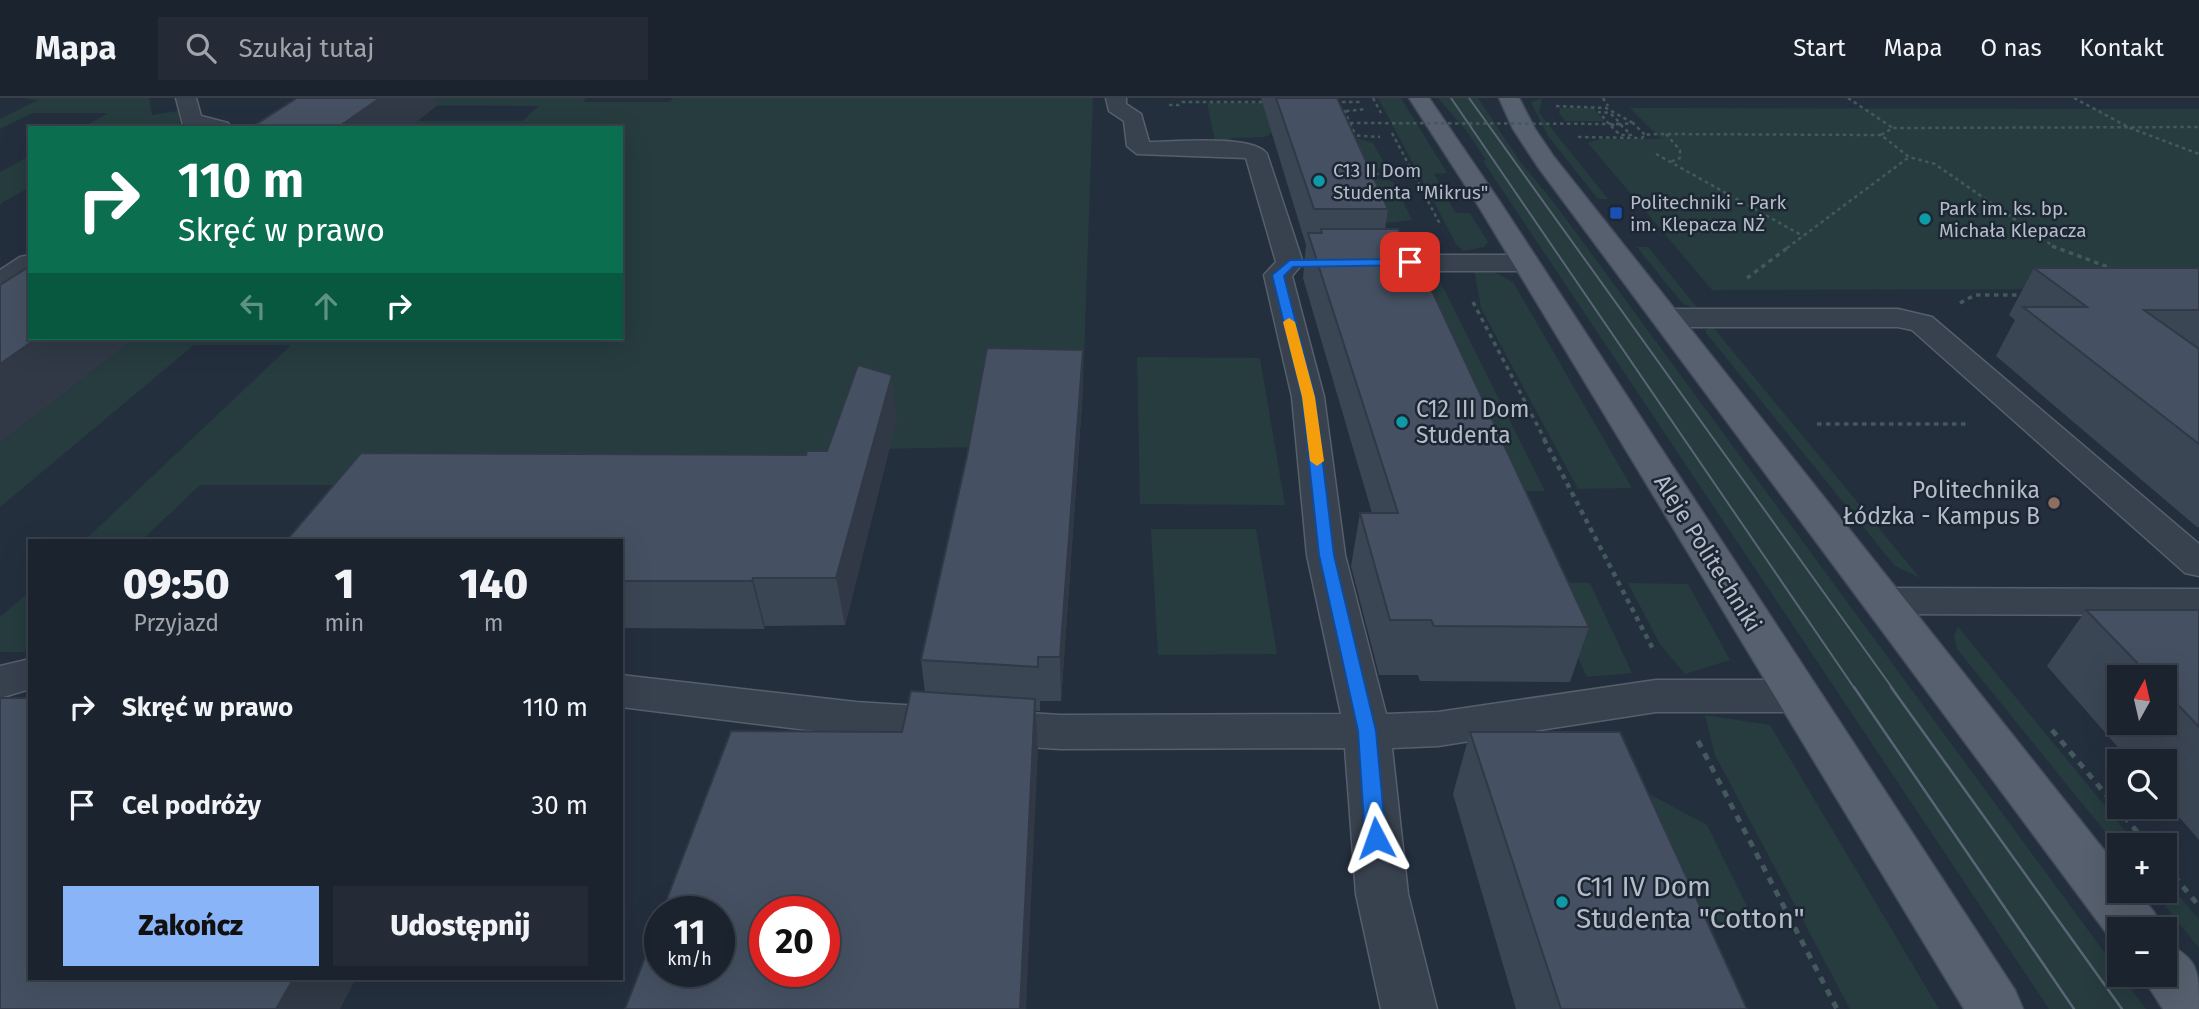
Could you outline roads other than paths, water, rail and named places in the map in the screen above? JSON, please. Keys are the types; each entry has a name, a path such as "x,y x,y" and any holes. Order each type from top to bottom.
{"main road":[{"name":"Aleje Politechniki","path":"1419,98 1526,263 1995,1009"},
{"path":"1509,98 1524,129 1546,162 2126,917"},
{"path":"2177,984 2196,1009"}],"lane":[{"path":"186,98 191,120 213,126"},
{"path":"1116,101 1134,118 1138,146 1144,149 1228,148 1245,149 1256,154 1315,263"},
{"path":"1409,1009 1381,894 1367,731 1326,555 1308,397 1278,275 1315,263 1526,263"},
{"path":"0,282 28,264"},
{"path":"1666,318 1898,318 1922,323 2199,564"},
{"path":"1882,601 2199,602"},
{"path":"0,682 28,675"},
{"path":"623,691 856,719 1061,732 1438,729 1644,697 1798,696"}],"tram line":[{"path":"1451,98 1855,689"},
{"path":"1469,98 1893,689"},
{"path":"1854,687 2074,1009"},
{"path":"1891,687 2122,1009"}],"place":[{"name":"C13 II Dom Studenta \"Mikrus\"","path":"1319,181"},
{"name":"Politechniki - Park im. Klepacza NŻ","path":"1616,213"},
{"name":"Park im. ks. bp. Michała Klepacza","path":"1925,219"},
{"name":"C12 III Dom Studenta","path":"1402,422"},
{"name":"Politechnika Łódzka - Kampus B","path":"2054,503"},
{"name":"C11 IV Dom Studenta \"Cotton\"","path":"1562,902"}]}
